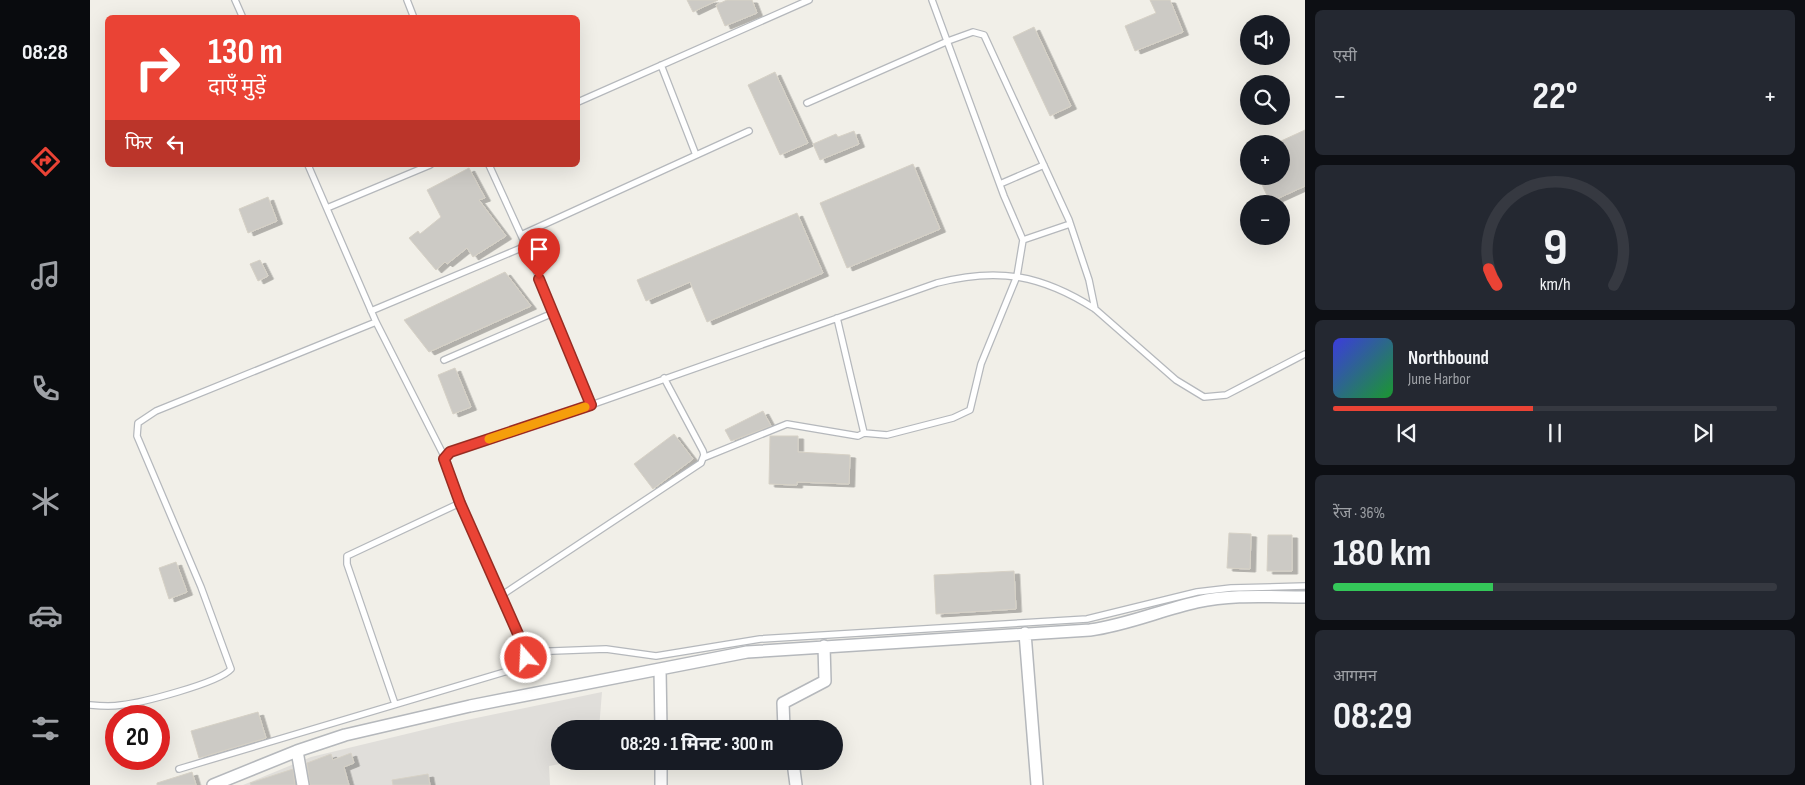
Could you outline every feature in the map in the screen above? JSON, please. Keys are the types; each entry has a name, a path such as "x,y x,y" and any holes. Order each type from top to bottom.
{"street":[{"path":"213,785 228,782 297,752 345,735 406,720 747,652 1109,627 1208,600 1246,597 1305,597"},
{"path":"1025,633 1037,785"},
{"path":"784,720 783,703 826,681 824,646"},
{"path":"660,669 660,720"},
{"path":"297,752 303,785"},
{"path":"661,770 661,785"},
{"path":"794,770 796,785"}],"lane":[{"path":"235,0 242,15"},
{"path":"407,0 411,15"},
{"path":"580,101 809,0"},
{"path":"502,595 695,469 704,458 786,424 858,436 864,433 888,435 952,418 970,410 981,364 1017,276 1023,240 1000,184 932,0"},
{"path":"807,103 948,41 973,32 982,33 986,37 1070,224 1095,309"},
{"path":"661,65 696,155"},
{"path":"521,235 749,131"},
{"path":"1000,184 1044,166"},
{"path":"179,769 511,670 525,662 526,652 460,503 444,461 444,456 376,322 309,167"},
{"path":"327,208 425,167"},
{"path":"489,167 526,246 591,405"},
{"path":"1023,240 1070,224"},
{"path":"371,311 526,246"},
{"path":"444,456 450,452 591,405 837,318 961,277 988,274 1017,276 1056,288 1095,309 1169,375 1204,397 1226,395 1305,354"},
{"path":"444,360 553,313"},
{"path":"837,318 864,433"},
{"path":"90,706 130,704 218,678 231,669 201,587 137,436 138,423 156,411 376,322"},
{"path":"664,378 704,458"},
{"path":"395,704 347,564 347,556 460,503"},
{"path":"526,652 606,649 656,656 760,639 1087,619 1197,592 1230,588 1305,586"}],"shaded area":[{"path":"602,692 600,720 551,720 550,785 243,785 311,757 452,723"}],"building":[{"path":"687,0 718,0 693,12"},
{"path":"727,0 752,0 757,13 725,26 716,5"},
{"path":"1150,0 1170,0 1183,32 1135,51 1125,26 1156,13"},
{"path":"1034,27 1071,106 1050,116 1013,37"},
{"path":"775,72 808,143 780,155 748,85"},
{"path":"1305,130 1305,186 1285,195 1267,195 1262,185 1290,185 1290,137"},
{"path":"854,131 859,144 820,160 813,144 836,134 838,137"},
{"path":"913,164 940,229 847,268 820,203"},
{"path":"469,168 485,198 479,200 506,236 473,257 467,248 436,270 409,238 418,231 420,234 441,217 427,190"},
{"path":"268,197 277,221 248,233 239,209"},
{"path":"797,213 823,273 707,322 690,282 646,301 637,280"},
{"path":"260,260 268,276 258,281 250,264"},
{"path":"505,272 531,306 429,352 404,320"},
{"path":"455,368 471,407 453,414 438,375"},
{"path":"763,411 771,426 731,441 725,430"},
{"path":"674,434 693,459 653,489 634,464"},
{"path":"770,436 798,436 798,452 850,455 849,484 797,482 797,485 769,484"},
{"path":"1229,533 1251,534 1250,569 1227,568"},
{"path":"1268,535 1292,535 1292,571 1267,571"},
{"path":"176,562 187,592 169,599 159,568"},
{"path":"1014,571 1016,609 936,614 934,575"},
{"path":"258,712 266,738 199,758 191,731"},
{"path":"351,753 354,763 344,767 349,785 310,785 307,763 331,754 333,760"},
{"path":"293,769 295,785 251,785 250,783"},
{"path":"192,772 196,785 157,785 157,783"},
{"path":"428,774 430,785 393,785 392,780"}],"slow traffic":[{"path":"489,439 585,407"}],"route":[{"path":"526,658 526,652 502,595 460,503 444,461 444,456 447,453 591,405 539,279"}]}
